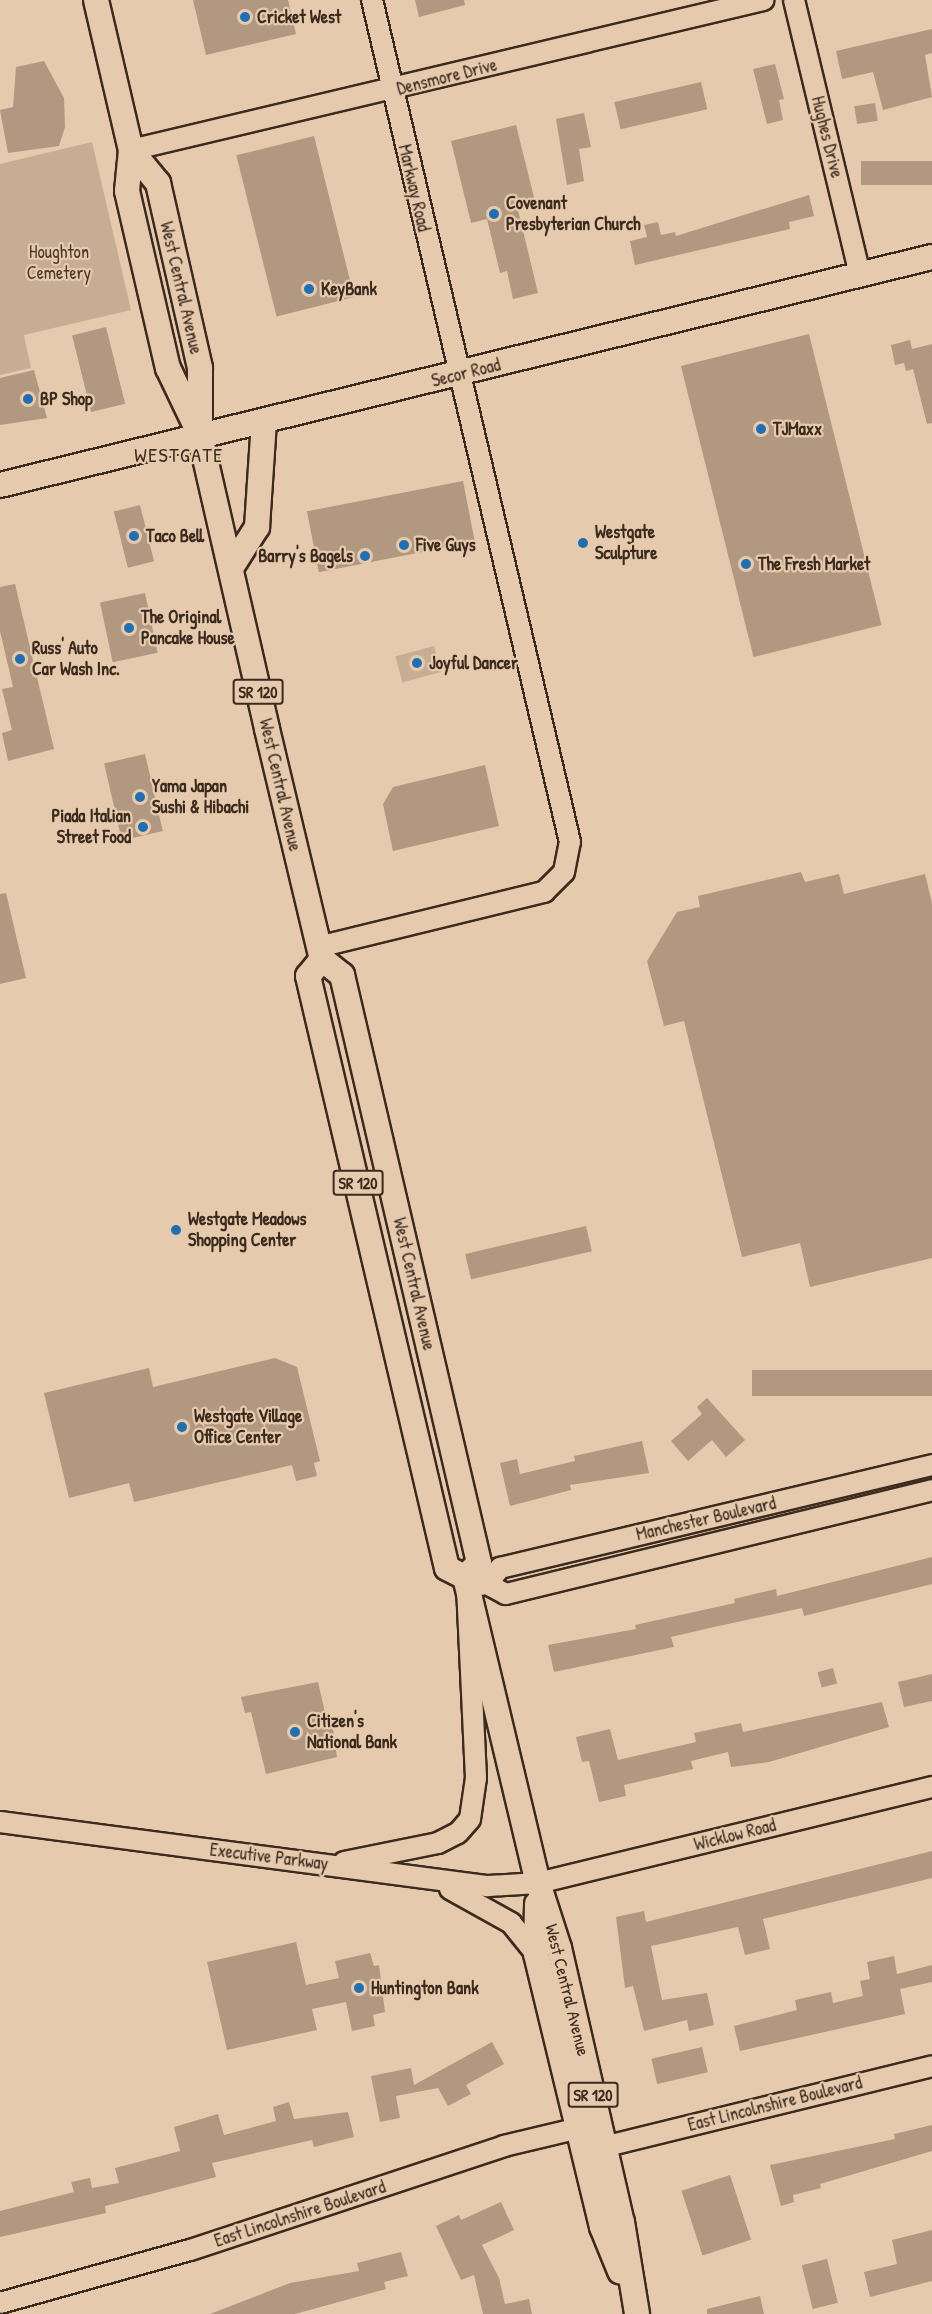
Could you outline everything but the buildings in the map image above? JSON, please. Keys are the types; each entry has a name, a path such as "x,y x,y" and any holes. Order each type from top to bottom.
{"main road":[{"name":"West Central Avenue","path":"96,0 130,150 127,191 168,368 200,436 320,953 342,975 444,1411 479,1563 473,1583 538,1883 559,1948 592,2138 602,2227 636,2312"},
{"name":"Secor Road","path":"0,485 458,375 932,257"},
{"path":"231,568 257,527 264,421"},
{"name":"West Central Avenue","path":"320,953 308,976 377,1261 447,1568 473,1583"},
{"path":"377,1261 393,1268 425,1407 444,1411"},
{"name":"West Central Avenue","path":"538,1883 536,1954 592,2138"}],"street":[{"name":"Markway Road","path":"320,953 526,899 555,883 568,857 566,826 458,375 372,0"},
{"name":"Densmore Drive","path":"130,150 392,90 763,0"},
{"name":"Hughes Drive","path":"794,0 860,274"},
{"name":"Manchester Boulevard","path":"473,1583 500,1568 932,1464"},
{"name":"Manchester Boulevard","path":"473,1583 507,1594 932,1490"},
{"path":"329,1864 438,1843 458,1833 470,1819 476,1778 473,1583"},
{"name":"Wicklow Road","path":"538,1883 932,1787"},
{"name":"Executive Parkway","path":"0,1822 329,1864 430,1881 488,1886 538,1883"},
{"path":"430,1881 475,1899 511,1923 536,1954"},
{"name":"East Lincolnshire Boulevard","path":"0,2303 190,2250 504,2146 592,2138 932,2066"}],"green space":[{"name":"Houghton Cemetery","path":"92,142 131,310 24,335 31,368 0,375 0,164"},
{"path":"434,646 441,672 402,682 395,656"}],"place":[{"name":"Cricket West","path":"245,17"},
{"name":"Covenant Presbyterian Church","path":"494,214"},
{"name":"KeyBank","path":"309,289"},
{"name":"BP Shop","path":"28,399"},
{"name":"TJMaxx","path":"761,429"},
{"name":"Taco Bell","path":"134,536"},
{"name":"Westgate Sculpture","path":"583,543"},
{"name":"Five Guys","path":"404,545"},
{"name":"Barry's Bagels","path":"365,556"},
{"name":"The Fresh Market","path":"746,564"},
{"name":"The Original Pancake House","path":"129,628"},
{"name":"Russ' Auto Car Wash Inc.","path":"20,659"},
{"name":"Joyful Dancer","path":"417,663"},
{"name":"Yama Japan Sushi & Hibachi","path":"140,797"},
{"name":"Piada Italian Street Food","path":"143,827"},
{"name":"Westgate Meadows Shopping Center","path":"176,1230"},
{"name":"Westgate Village Office Center","path":"182,1427"},
{"name":"Citizen's National Bank","path":"295,1732"},
{"name":"Huntington Bank","path":"359,1988"}],"district":[{"name":"WESTGATE","path":"179,454"}]}
